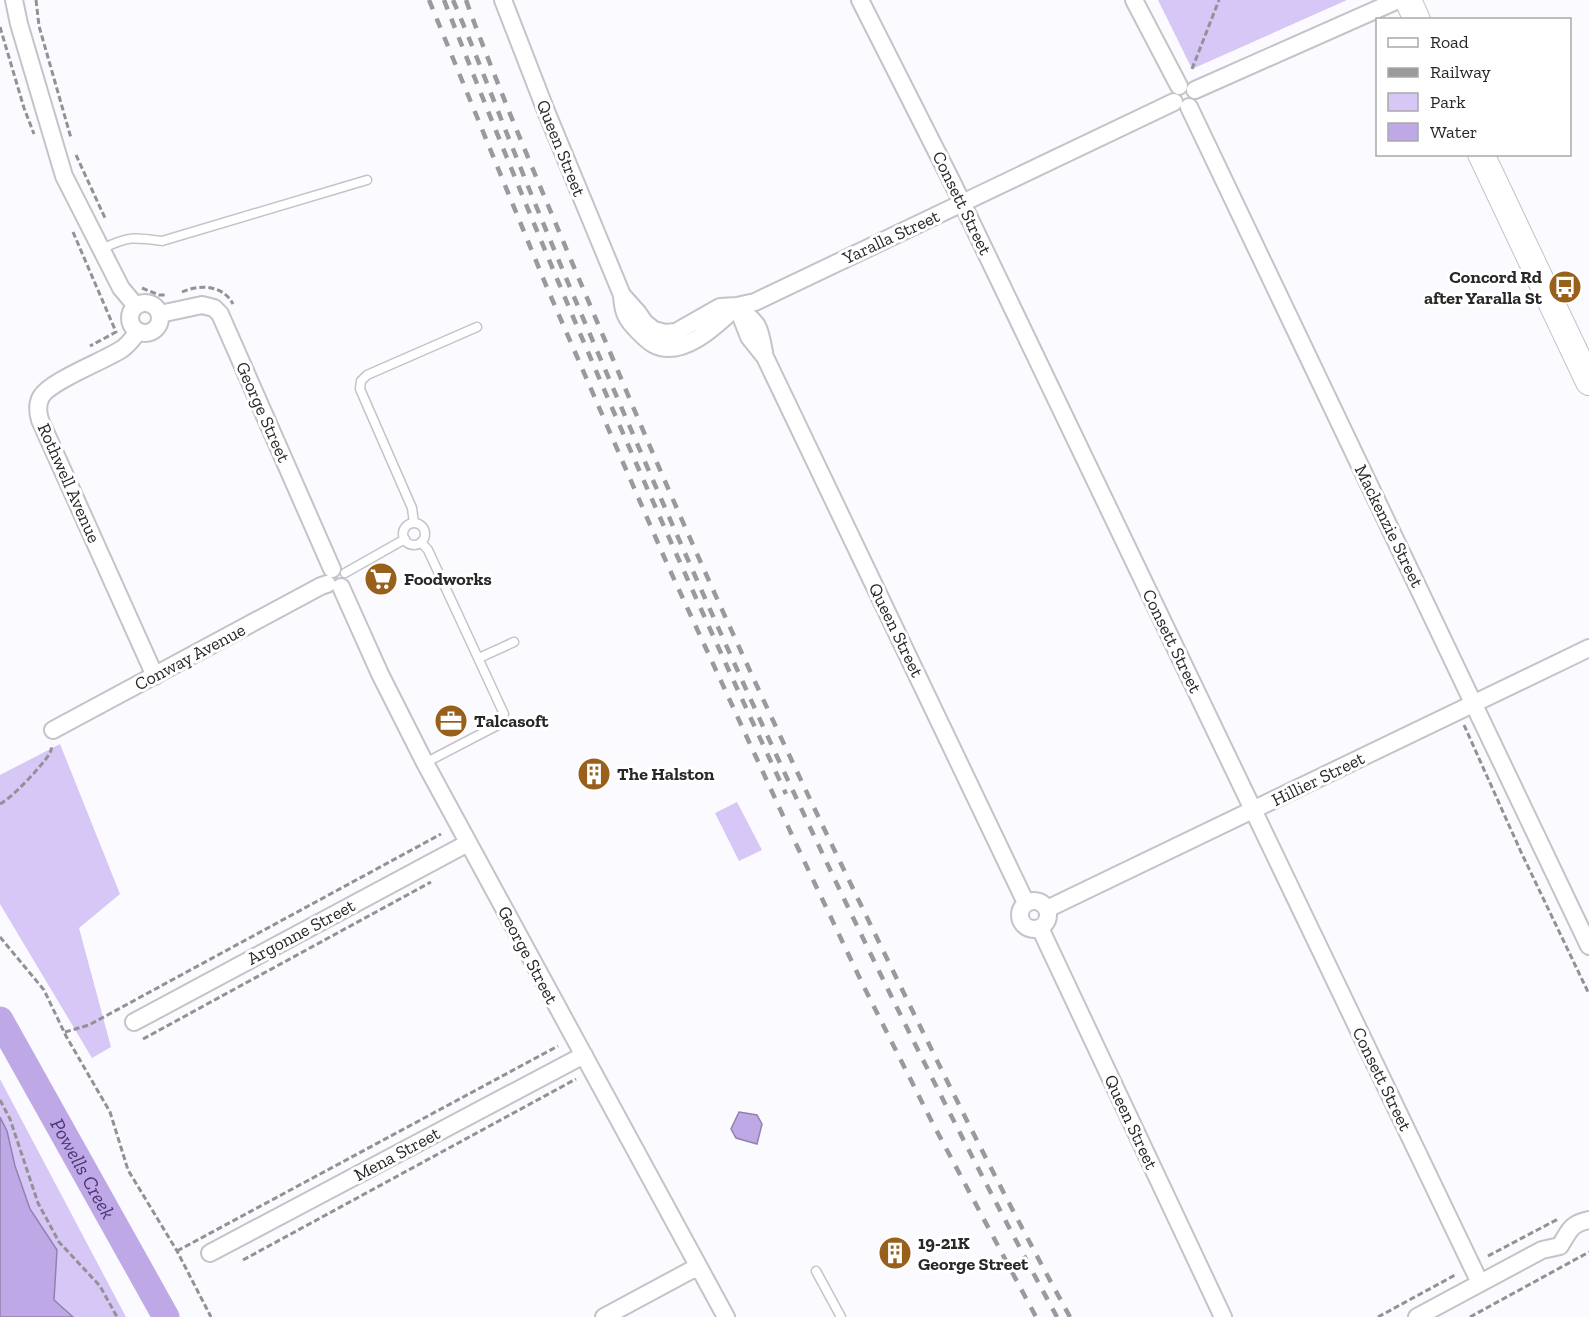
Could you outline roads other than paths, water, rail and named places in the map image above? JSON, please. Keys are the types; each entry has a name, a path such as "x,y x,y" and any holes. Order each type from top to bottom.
{"main road":[{"path":"1408,0 1416,18"},
{"path":"1482,156 1589,382"}],"street":[{"path":"14,0 64,176 109,245 121,288 136,306"},
{"name":"Queen Street","path":"503,0 622,296 623,310 632,324 654,345 668,348 681,346 705,333 737,306 755,321 760,332 765,357 1026,903"},
{"name":"Consett Street","path":"860,0 962,203 1480,1283"},
{"name":"Mackenzie Street","path":"1134,0 1184,96 1589,946"},
{"name":"Yaralla Street","path":"737,306 755,302 1184,96 1398,0"},
{"path":"150,303 158,309 159,324 153,332 143,334 131,325 132,310 136,306 150,303"},
{"name":"George Street","path":"160,314 202,305 214,308 220,314 380,674 468,843 726,1317"},
{"name":"Rothwell Avenue","path":"138,332 124,348 46,391 41,398 38,413 155,676"},
{"name":"Conway Avenue","path":"53,730 336,578"},
{"name":"Hillier Street","path":"1047,909 1589,648"},
{"name":"Argonne Street","path":"134,1022 468,843"},
{"path":"1038,901 1047,909 1046,922 1040,928 1026,927 1021,920 1021,910 1026,903 1038,901"},
{"name":"Queen Street","path":"1040,928 1223,1317"},
{"name":"Mena Street","path":"210,1253 584,1055"},
{"path":"1417,1317 1542,1250 1560,1246 1571,1226 1589,1220"},
{"path":"604,1317 698,1267"}],"lane":[{"path":"109,245 134,237 162,241 367,180"},
{"path":"414,523 412,508 360,389 361,381 368,375 477,327"},
{"path":"420,524 425,531 421,542 413,544 405,539 404,532 408,525 420,524"},
{"path":"336,578 405,539"},
{"path":"421,542 428,550 504,714 498,725 425,763"},
{"path":"479,658 514,642"},
{"path":"816,1271 841,1317"}],"water":[{"path":"739,1112 757,1115 762,1124 757,1144 736,1138 731,1129"},
{"path":"0,1117 7,1131 15,1166 30,1209 57,1250 54,1300 73,1317 0,1317"}],"waterway":[{"name":"Powells Creek","path":"0,1020 166,1317"}],"railway":[{"path":"429,0 548,290 668,566 797,846 932,1122 1036,1317"},
{"path":"444,0 566,301 696,598 786,794"},
{"path":"453,0 597,351 726,646 831,872 941,1097 1057,1317"},
{"path":"466,0 508,109 673,500 733,634 827,835 936,1058 1070,1317"}],"place":[{"name":"Concord Rd after Yaralla St","path":"1565,287"},
{"name":"Foodworks","path":"381,579"},
{"name":"Talcasoft","path":"451,721"},
{"name":"The Halston","path":"594,774"},
{"name":"19-21K George Street","path":"895,1253"}]}
